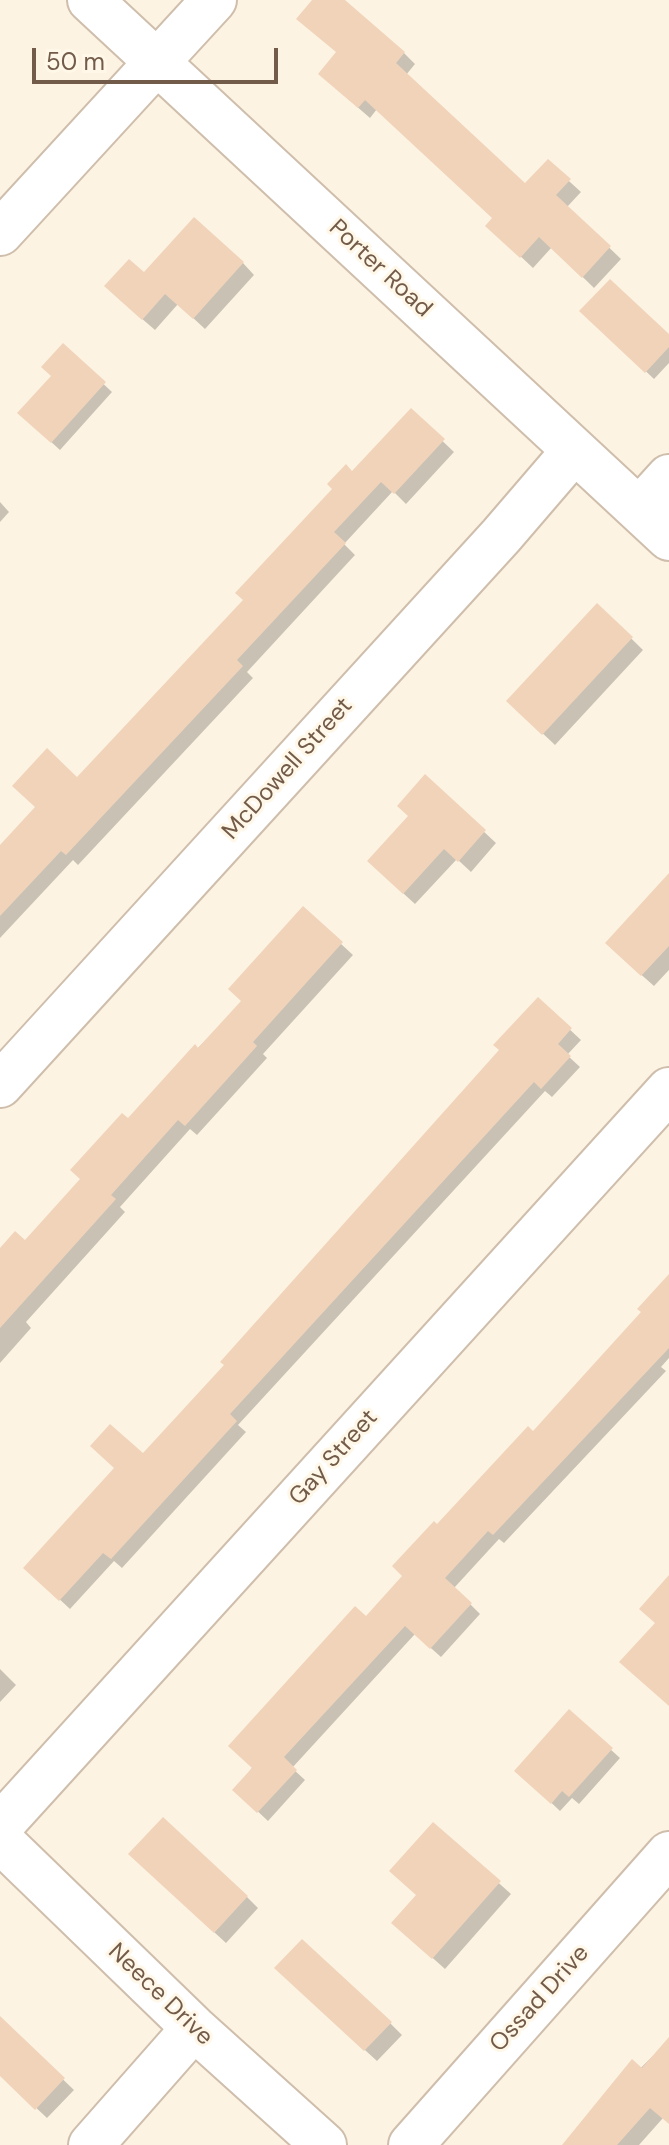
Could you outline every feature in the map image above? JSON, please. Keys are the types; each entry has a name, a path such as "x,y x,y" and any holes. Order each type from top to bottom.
{"street":[{"name":"Porter Road","path":"90,0 654,524"},
{"path":"0,233 214,0"},
{"name":"McDowell Street","path":"0,1085 491,547 574,451"},
{"path":"654,524 669,477"},
{"name":"Gay Street","path":"0,1826 669,1090"},
{"name":"Neece Drive","path":"0,1840 194,2028 324,2145"},
{"name":"Ossad Drive","path":"411,2145 669,1854"},
{"path":"91,2145 194,2028"}],"building":[{"path":"312,0 345,0 405,52 396,63 525,183 548,159 571,179 556,195 611,246 582,278 539,237 520,258 485,226 492,218 365,100 358,108 318,74 336,52 296,19"},
{"path":"194,217 244,262 193,319 165,294 142,320 104,286 129,259 144,272"},
{"path":"610,279 669,334 669,347 645,373 579,311"},
{"path":"63,343 106,382 51,443 17,413 51,376 41,367"},
{"path":"411,408 445,439 394,494 381,482 334,532 346,543 237,660 243,666 66,855 61,851 0,916 0,845 35,807 12,786 47,748 77,777 243,600 235,593 332,489 327,484 346,464 352,471"},
{"path":"597,603 633,637 542,735 506,701"},
{"path":"425,774 486,830 458,862 444,849 403,894 367,861 408,816 397,806"},
{"path":"669,873 669,946 641,976 605,943"},
{"path":"303,906 343,942 253,1042 257,1046 185,1126 178,1120 111,1195 116,1199 0,1328 0,1248 15,1231 25,1240 80,1179 70,1170 122,1113 128,1118 195,1044 198,1048 241,1001 228,989"},
{"path":"538,997 572,1028 558,1044 571,1056 541,1089 534,1082 230,1414 237,1421 111,1559 103,1553 59,1601 23,1568 114,1468 90,1446 110,1424 143,1453 224,1365 220,1362 499,1050 493,1045"},
{"path":"669,1274 669,1348 493,1535 488,1531 445,1578 472,1603 430,1649 405,1626 284,1757 297,1770 257,1813 232,1790 252,1768 228,1746 355,1606 366,1616 402,1576 392,1566 434,1521 437,1524 528,1426 533,1431 641,1312 637,1309"},
{"path":"669,1575 669,1706 619,1662 655,1623 639,1609"},
{"path":"569,1709 613,1748 569,1797 562,1791 551,1804 514,1771"},
{"path":"163,1817 248,1896 214,1933 128,1854"},
{"path":"433,1822 501,1881 432,1959 391,1923 416,1895 389,1871"},
{"path":"302,1939 392,2022 364,2051 274,1968"},
{"path":"0,2016 65,2078 35,2110 0,2076"},
{"path":"669,2037 669,2124 650,2108 617,2145 562,2145 632,2059 642,2068"}]}
